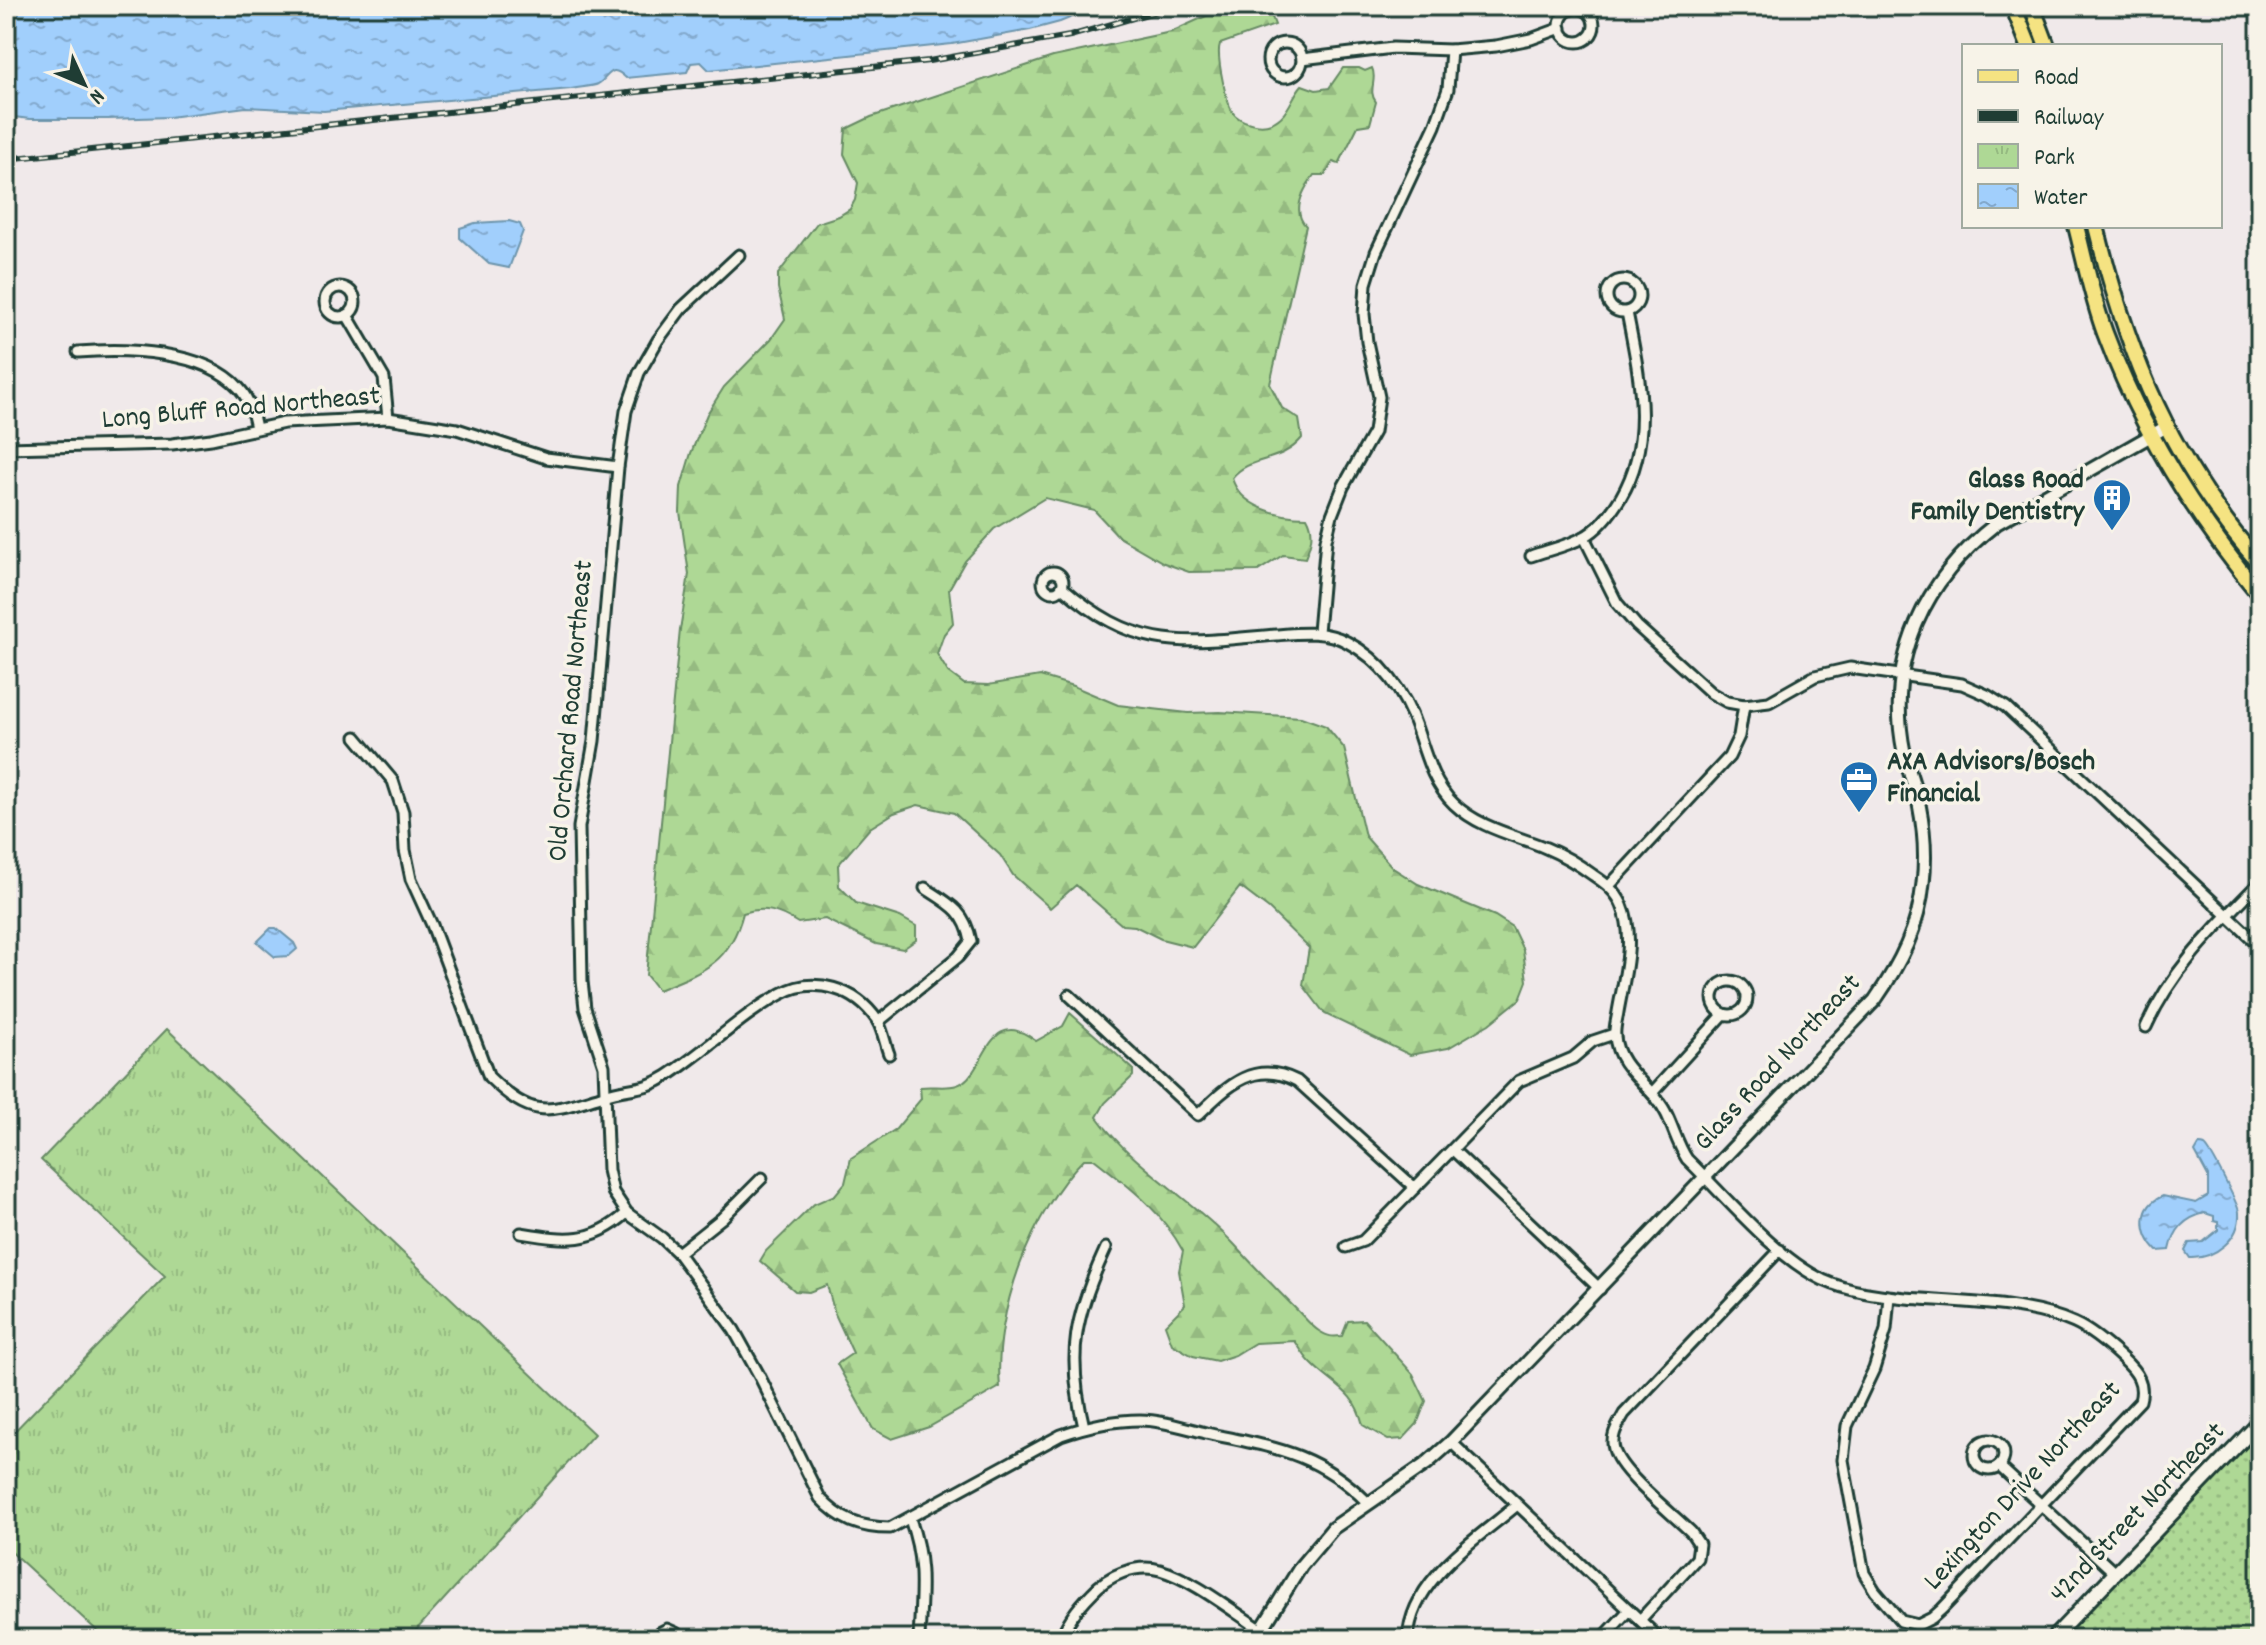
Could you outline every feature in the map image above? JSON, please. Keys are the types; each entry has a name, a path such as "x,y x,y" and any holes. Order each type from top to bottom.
{"main road":[{"path":"2013,6 2028,44"},
{"path":"2032,6 2046,44"},
{"path":"2077,228 2104,331 2149,435 2195,511 2260,595"},
{"path":"2097,228 2123,326 2143,380 2166,427 2211,503 2260,564"},
{"name":"42nd Street Northeast","path":"2052,1639 2260,1422"}],"street":[{"path":"1302,59 1393,48 1451,50 1519,41 1561,28"},
{"path":"1318,632 1326,540 1332,515 1343,487 1374,432 1379,397 1367,342 1364,314 1366,284 1376,252 1435,126 1448,89 1451,50"},
{"name":"Old Orchard Road Northeast","path":"739,255 681,309 639,373 626,411 618,467 598,701 579,827 582,981 585,1008 604,1066 608,1170 613,1192 627,1213 678,1253 734,1330 820,1498 833,1512 868,1528 890,1528 1061,1435 1111,1421 1142,1420 1287,1451 1336,1474 1367,1502"},
{"path":"1531,556 1584,537 1611,513 1630,481 1641,443 1642,400 1627,312"},
{"path":"347,315 384,378 388,418"},
{"path":"78,352 136,351 209,367 228,377 241,390 251,406 256,428"},
{"name":"Long Bluff Road Northeast","path":"6,448 172,444 284,423 388,418 457,429 546,458 618,467"},
{"name":"Glass Road Northeast","path":"1259,1635 1318,1543 1367,1502 1426,1464 1451,1442 1875,1000 1906,949 1919,913 1925,860 1919,805 1900,729 1900,674 1917,621 1950,567 1973,542 1997,523 2166,427"},
{"path":"1584,537 1617,603 1637,626 1711,693 1727,702 1744,705 1769,702 1815,676 1850,668 1962,684 1987,695 2006,707 2260,946"},
{"path":"1062,587 1105,619 1158,640 1184,643 1318,632 1345,640 1387,673 1403,695 1437,784 1454,804 1477,822 1549,849 1579,864 1609,886 1621,902 1629,947 1614,1034 1593,1041 1573,1058 1519,1081 1363,1241 1346,1247"},
{"path":"1609,886 1729,757 1739,736 1744,705"},
{"path":"356,737 393,781 403,812 405,850 411,879 432,925 489,1077 506,1094 526,1105 553,1111 606,1094 641,1089 665,1077 782,993 810,985 832,987 850,995 878,1022 889,1054"},
{"path":"2146,1027 2160,995 2173,976 2260,882"},
{"path":"878,1022 958,957 971,941 967,922 948,903 925,888"},
{"path":"1069,995 1198,1115 1228,1085 1268,1071 1281,1073 1297,1081 1415,1188"},
{"path":"1652,1093 1724,1014"},
{"name":"Lexington Drive Northeast","path":"1614,1034 1622,1060 1667,1114 1676,1142 1687,1159 1796,1264 1850,1291 2012,1308 2059,1317 2078,1325 2111,1348 2135,1370 2143,1389 2140,1401 1932,1618 1918,1625 1901,1621 1864,1573 1843,1460 1847,1426 1874,1369 1886,1330 1889,1296"},
{"path":"1453,1150 1600,1289"},
{"path":"678,1253 722,1218 762,1178"},
{"path":"521,1233 572,1239 591,1236 610,1227 627,1213"},
{"path":"1084,1427 1075,1389 1074,1354 1089,1284 1106,1248"},
{"path":"1640,1620 1697,1558 1699,1544 1691,1532 1622,1467 1613,1448 1614,1432 1624,1414 1780,1250"},
{"path":"1451,1442 1660,1639"},
{"path":"1999,1466 2116,1574"},
{"path":"1408,1639 1416,1605 1430,1582 1517,1505"},
{"path":"910,1519 920,1547 922,1573 919,1639"},
{"path":"1061,1639 1066,1625 1097,1587 1112,1576 1127,1571 1157,1569 1182,1580 1259,1635"},
{"path":"1602,1639 1629,1610"},
{"path":"658,1639 661,1632 667,1629 676,1633 678,1639"}],"green space":[{"path":"1228,6 1263,6 1270,12 1275,25 1220,44 1219,59 1225,93 1232,111 1243,121 1262,125 1277,120 1302,85 1316,90 1329,88 1343,68 1365,71 1372,68 1374,72 1372,94 1376,102 1370,124 1358,126 1339,164 1333,162 1325,175 1314,175 1300,200 1299,214 1306,226 1270,384 1282,408 1299,419 1302,438 1285,452 1248,466 1232,478 1236,488 1252,503 1285,515 1307,517 1311,538 1305,558 1283,555 1258,571 1189,572 1164,563 1119,537 1094,510 1045,498 994,529 965,561 949,589 953,623 944,634 937,654 948,672 964,684 988,685 1040,676 1118,705 1188,713 1301,717 1326,726 1344,748 1365,836 1393,868 1418,884 1495,916 1512,927 1523,950 1527,981 1520,999 1489,1024 1448,1048 1410,1055 1325,1014 1303,985 1309,948 1269,909 1240,887 1193,947 1161,939 1135,926 1122,925 1076,885 1050,908 1013,875 1000,855 954,813 918,805 894,813 870,828 838,865 839,886 856,903 900,917 916,926 916,940 903,949 876,944 825,919 798,923 772,911 751,911 743,913 731,944 712,964 658,990 646,975 680,630 689,574 680,512 681,487 707,414 724,387 771,339 785,319 778,274 817,223 839,216 850,209 855,200 858,183 844,154 846,129 871,117 1053,57 1171,32"},
{"path":"1070,1013 1133,1069 1133,1076 1105,1103 1097,1117 1128,1152 1216,1226 1316,1329 1328,1335 1342,1336 1348,1321 1364,1320 1413,1374 1426,1401 1417,1424 1403,1439 1388,1440 1363,1425 1354,1403 1310,1362 1295,1341 1255,1343 1217,1361 1193,1356 1172,1344 1165,1325 1185,1305 1179,1271 1183,1251 1154,1211 1094,1159 1084,1159 1065,1180 1048,1206 1020,1265 1003,1328 999,1359 1000,1387 929,1427 892,1439 873,1429 837,1364 853,1353 835,1314 827,1285 809,1292 795,1291 760,1261 766,1251 814,1204 835,1195 845,1183 851,1158 896,1129 921,1099 920,1087 959,1084 971,1074 999,1034 1009,1030 1021,1032 1036,1041 1063,1026"},
{"path":"167,1029 594,1434 408,1639 106,1639 6,1547 6,1440 165,1276 41,1160"},
{"path":"2260,1422 2260,1639 2052,1639"}],"water":[{"path":"6,6 1099,6 1030,30 952,44 709,70 701,62 691,63 687,72 626,78 613,71 598,84 571,89 324,111 246,107 169,117 30,119 6,116"},
{"path":"509,221 520,224 523,231 509,268 489,264 460,238 460,228 475,223"},
{"path":"271,928 276,928 297,949 289,956 275,957 257,942"},
{"path":"2199,1145 2208,1149 2234,1199 2239,1212 2236,1231 2217,1251 2190,1258 2185,1251 2189,1243 2203,1242 2218,1230 2214,1216 2205,1213 2181,1226 2170,1250 2157,1251 2145,1229 2149,1206 2163,1196 2196,1203 2208,1196 2208,1176 2195,1152"}],"railway":[{"path":"6,159 929,61 1070,36 1175,6"}],"place":[{"name":"Glass Road Family Dentistry","path":"2112,532"},
{"name":"AXA Advisors/Bosch Financial","path":"1859,814"}]}
